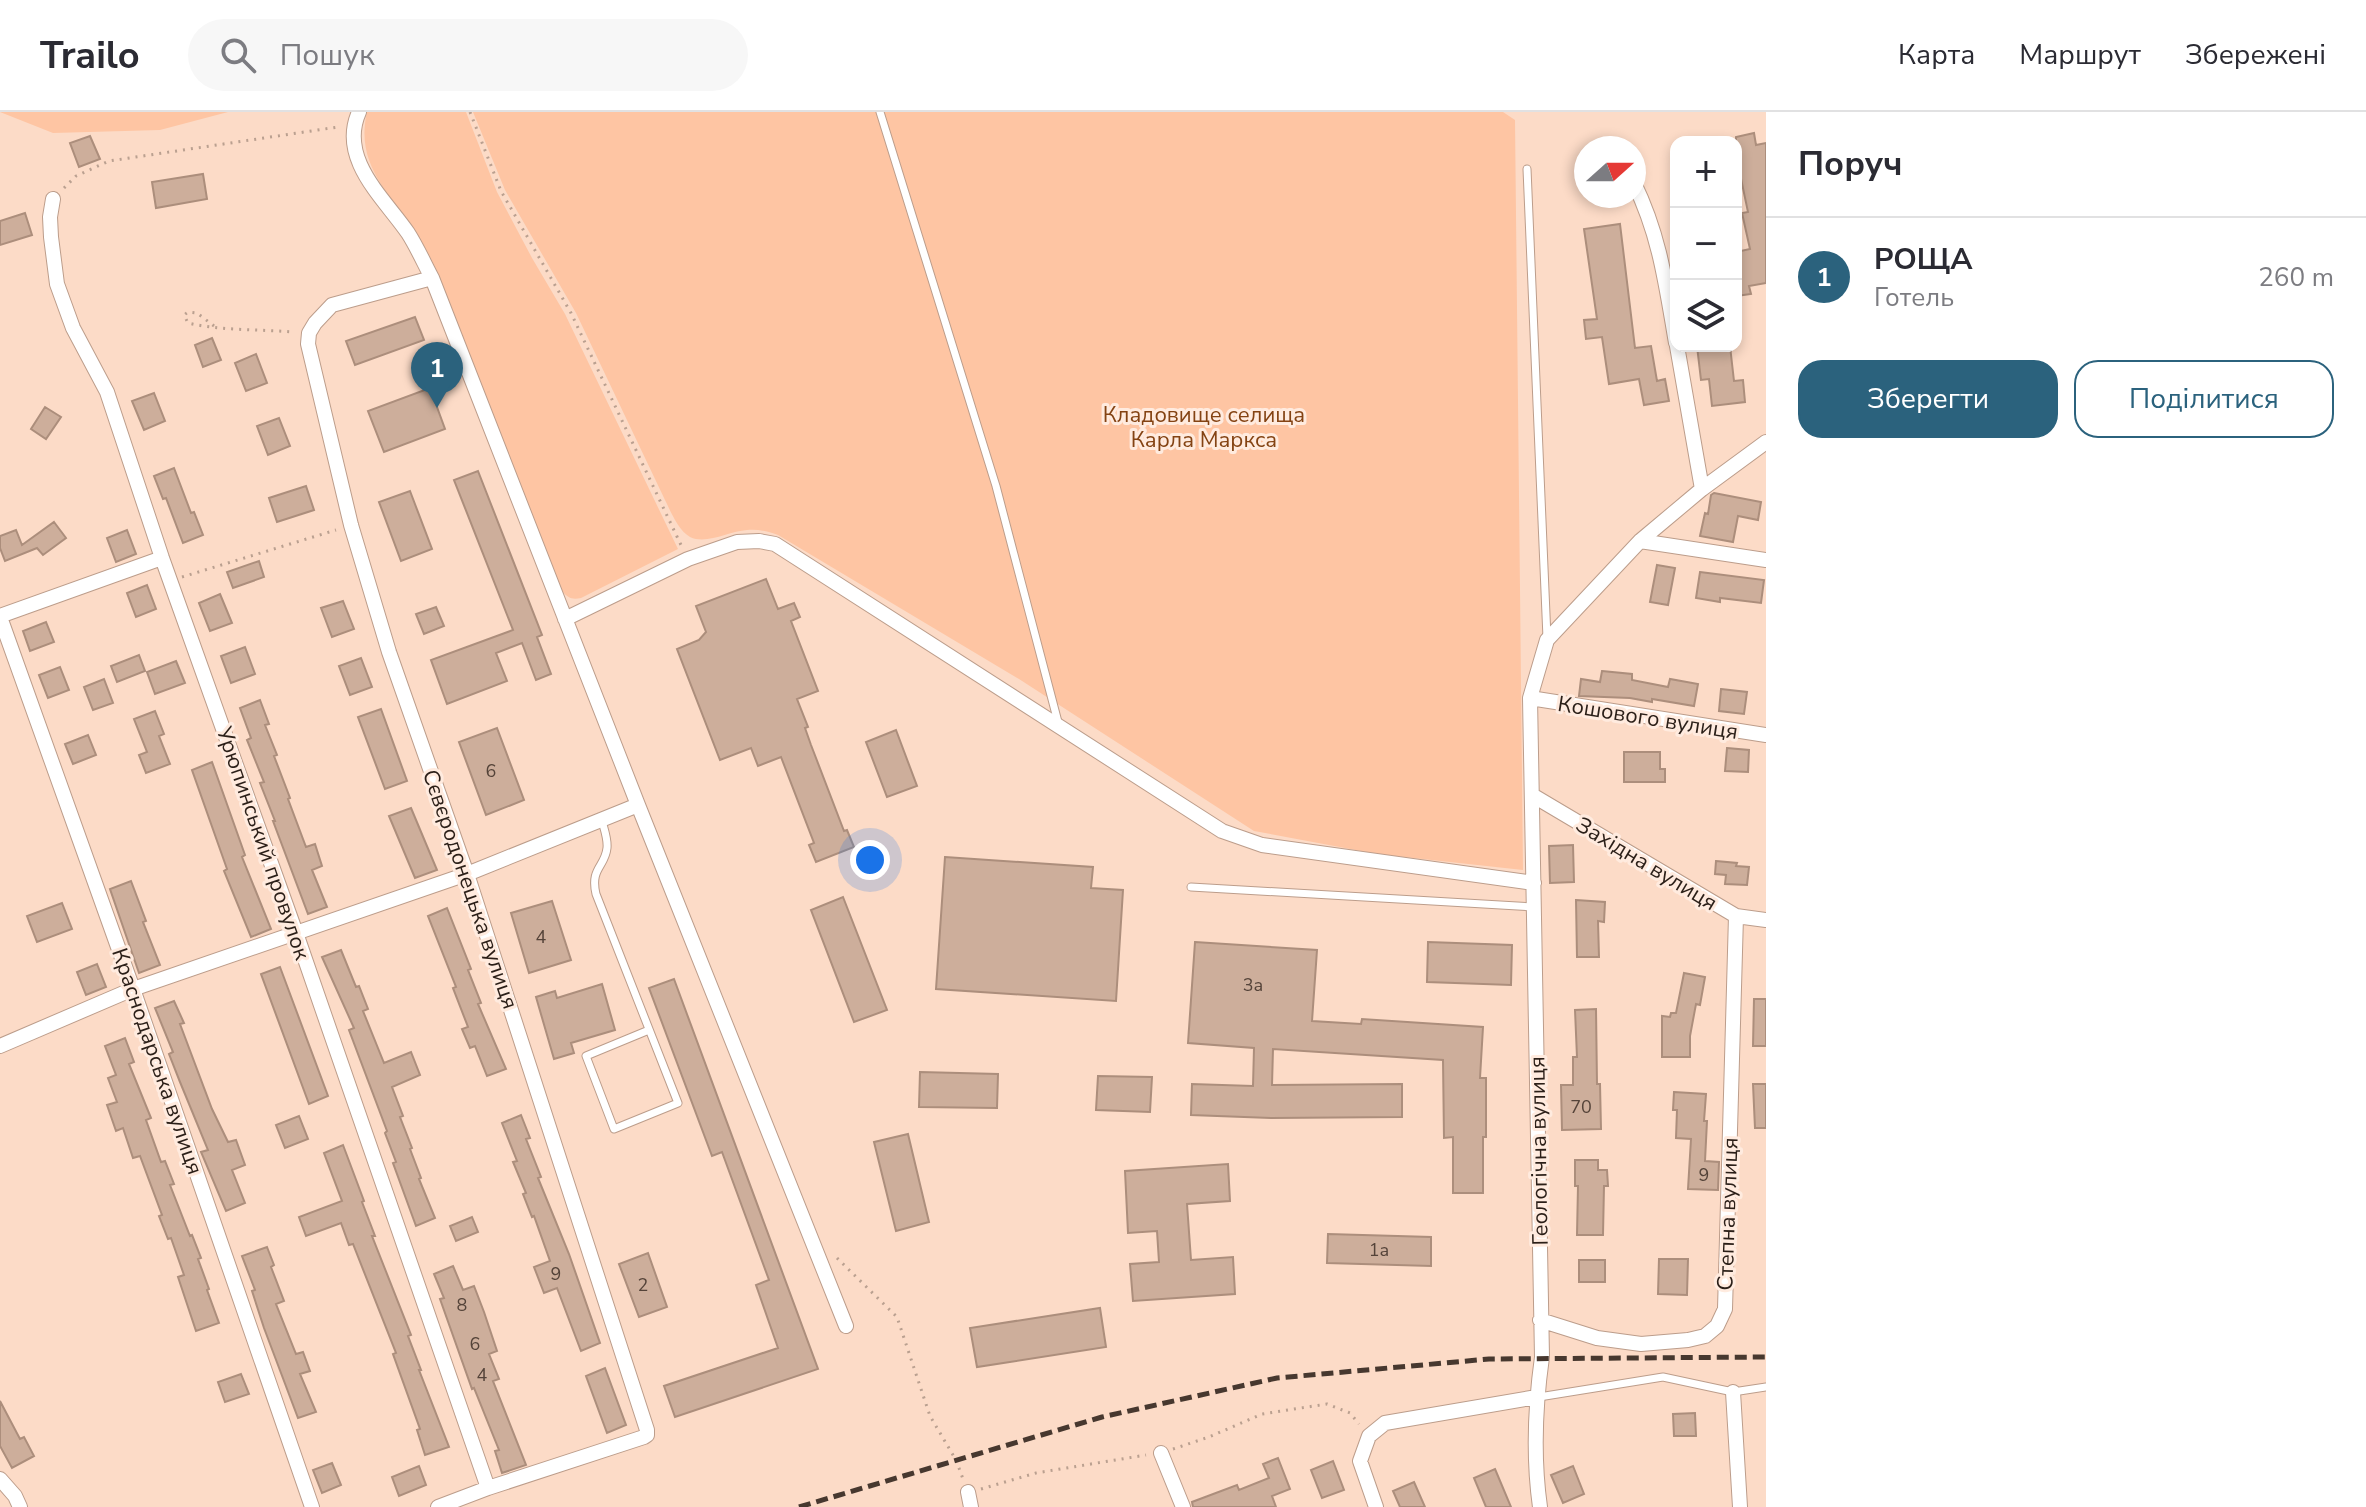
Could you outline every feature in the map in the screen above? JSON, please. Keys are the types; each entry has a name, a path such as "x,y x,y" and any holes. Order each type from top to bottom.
{"street":[{"path":"356,118 360,166 371,187 408,234 432,278 846,1326"},
{"name":"Урюпинський провулок","path":"53,199 50,217 57,284 73,328 107,392 162,558 296,933 488,1488"},
{"path":"1646,207 1659,245 1670,309"},
{"path":"308,338 315,323 332,305 432,278"},
{"name":"Сєвєродонецька вулиця","path":"308,338 351,525 389,652 467,874 647,1430 644,1437 488,1488"},
{"path":"1677,352 1702,489"},
{"path":"1547,640 1640,541 1702,489 1766,442"},
{"path":"1640,541 1766,560"},
{"path":"565,619 688,559 737,542 775,544 1222,831 1262,845 1534,883"},
{"path":"0,616 162,558"},
{"name":"Краснодарська вулиця","path":"0,616 312,1507"},
{"name":"Геологічна вулиця","path":"1540,1507 1535,1472 1537,1397 1542,1357 1530,698 1547,640"},
{"name":"Кошового вулиця","path":"1530,698 1766,735"},
{"name":"Західна вулиця","path":"1532,795 1736,916 1766,920"},
{"path":"0,1046 133,989 467,874 638,805"},
{"name":"Степна вулиця","path":"1540,1320 1597,1338 1641,1344 1705,1336 1717,1326 1725,1309 1736,916"},
{"path":"1733,1392 1740,1507"},
{"path":"1376,1507 1360,1461 1369,1436 1385,1423 1537,1397"},
{"path":"1161,1453 1183,1507"},
{"path":"0,1479 20,1507"},
{"path":"438,1507 488,1488"}],"lane":[{"path":"880,112 996,486 1059,724"},
{"path":"1527,169 1547,640"},
{"path":"602,821 607,852 593,882 678,1103 614,1129 586,1056 649,1030"},
{"path":"1191,887 1534,907"},
{"path":"1537,1397 1663,1377 1733,1392 1766,1387"}],"path":[{"path":"470,112 501,191 571,313 688,559"},
{"path":"53,199 76,176 109,161 356,118"},
{"path":"214,326 197,313 184,315 188,323 308,338"},
{"path":"171,581 351,525"},
{"path":"831,1253 897,1317 930,1416 956,1460 970,1500"}],"green space":[{"path":"0,112 228,112 160,130 53,133"},
{"path":"367,112 466,112 497,192 565,314 678,549 581,598 570,598 562,591 439,276 418,236 385,190 370,162 366,147"},
{"name":"Кладовище селища Карла Маркса","path":"473,112 1503,112 1515,120 1523,870 1377,854 1254,831 1019,679 778,535 751,530 704,539 690,537 672,515 576,313 505,190"}],"building":[{"path":"1754,133 1756,145 1766,143 1766,283 1749,286 1751,294 1742,295 1742,251 1750,249 1742,213 1748,212 1742,184 1740,136"},
{"path":"90,136 100,159 79,167 70,143"},
{"path":"203,174 207,199 156,208 152,182"},
{"path":"25,213 32,235 0,245 0,221"},
{"path":"1620,224 1635,348 1651,346 1657,381 1665,379 1669,401 1644,405 1639,379 1609,384 1602,337 1586,339 1584,320 1597,319 1584,229"},
{"path":"415,317 424,340 355,365 346,341"},
{"path":"212,338 221,360 203,367 195,345"},
{"path":"1698,352 1731,352 1734,381 1743,380 1745,402 1712,406 1709,379 1701,380"},
{"path":"256,354 267,383 246,391 235,363"},
{"path":"430,388 445,429 384,452 368,411"},
{"path":"154,393 165,421 144,430 132,401"},
{"path":"45,407 61,417 46,439 31,429"},
{"path":"279,418 290,446 268,455 257,426"},
{"path":"174,468 203,535 183,543 154,476"},
{"path":"478,471 542,635 537,637 551,674 536,680 522,643 496,653 507,681 447,704 431,660 513,630 454,480"},
{"path":"306,486 314,510 277,522 269,498"},
{"path":"410,491 432,549 401,561 379,502"},
{"path":"1714,493 1761,502 1758,520 1738,516 1733,542 1700,536"},
{"path":"54,522 66,538 43,555 37,548 5,561 0,536 16,530 22,545"},
{"path":"127,530 136,554 116,562 107,538"},
{"path":"259,561 264,577 233,588 227,572"},
{"path":"1657,565 1675,568 1668,605 1650,602"},
{"path":"1700,572 1764,580 1761,603 1696,598"},
{"path":"766,579 778,609 794,603 800,617 791,621 818,691 797,699 844,831 847,830 854,847 816,862 809,845 814,843 781,757 758,766 751,748 720,760 677,649 699,640 706,632 696,606"},
{"path":"147,585 156,609 136,617 127,593"},
{"path":"220,594 232,623 210,631 199,603"},
{"path":"343,601 354,629 332,637 321,608"},
{"path":"436,607 444,626 424,634 416,614"},
{"path":"46,622 54,642 30,651 23,631"},
{"path":"245,647 255,674 231,683 221,656"},
{"path":"139,655 145,671 117,682 111,666"},
{"path":"361,658 372,687 350,695 339,666"},
{"path":"176,661 185,683 155,694 147,672"},
{"path":"60,667 69,690 48,698 39,675"},
{"path":"1602,671 1632,674 1632,680 1668,687 1670,679 1698,684 1694,706 1652,699 1652,702 1579,696 1581,679 1600,682"},
{"path":"104,679 113,703 93,710 84,687"},
{"path":"1721,689 1747,692 1744,714 1719,711"},
{"path":"260,700 288,799 306,847 315,844 322,866 312,870 327,907 308,914 247,740 251,738 240,708"},
{"path":"381,709 407,781 385,789 358,717"},
{"path":"155,711 164,734 159,736 170,764 146,773 139,755 147,752 134,719"},
{"path":"497,728 524,800 486,815 459,742"},
{"path":"896,730 917,786 887,797 866,742"},
{"path":"88,735 96,755 73,764 65,744"},
{"path":"1727,748 1749,750 1748,772 1725,771"},
{"path":"1624,752 1660,752 1660,769 1665,769 1665,782 1624,782"},
{"path":"212,762 245,855 242,857 271,929 251,937 224,871 227,869 192,770"},
{"path":"411,808 437,870 415,878 389,816"},
{"path":"1573,845 1574,882 1550,883 1549,846"},
{"path":"945,857 1093,867 1091,888 1123,890 1116,1001 936,989"},
{"path":"1716,861 1749,867 1747,885 1725,884 1726,875 1715,874"},
{"path":"131,881 160,965 139,973 110,889"},
{"path":"843,897 887,1010 854,1022 811,910"},
{"path":"1576,900 1605,902 1604,922 1598,921 1599,957 1577,957"},
{"path":"552,901 571,960 529,973 511,913"},
{"path":"62,903 72,929 37,942 27,916"},
{"path":"447,908 471,969 468,970 481,1003 478,1004 506,1069 487,1076 475,1046 470,1048 462,1029 468,1027 453,988 456,987 428,916"},
{"path":"1195,942 1317,950 1312,1021 1361,1024 1362,1019 1483,1027 1480,1078 1486,1078 1486,1137 1483,1137 1483,1193 1453,1193 1453,1137 1444,1138 1443,1060 1273,1049 1272,1085 1402,1084 1402,1117 1191,1115 1192,1084 1253,1086 1254,1048 1188,1043"},
{"path":"1428,942 1512,945 1511,985 1427,982"},
{"path":"341,950 368,1009 363,1011 384,1063 411,1052 420,1075 392,1087 419,1179 435,1218 416,1226 393,1163 396,1162 385,1133 387,1131 349,1030 354,1028 322,957"},
{"path":"97,964 106,987 86,995 77,972"},
{"path":"280,967 328,1096 309,1104 261,974"},
{"path":"1684,973 1705,977 1690,1036 1690,1057 1662,1057 1662,1016 1670,1017 1671,1013 1676,1013"},
{"path":"674,979 818,1369 675,1417 664,1386 778,1348 756,1285 769,1280 722,1152 712,1156 649,988"},
{"path":"602,984 615,1030 571,1043 574,1053 554,1059 536,997 555,991 557,998"},
{"path":"1754,999 1766,999 1766,1046 1753,1046"},
{"path":"174,1001 212,1109 228,1142 236,1140 245,1165 232,1170 245,1203 226,1211 201,1152 208,1150 169,1054 173,1052 155,1008"},
{"path":"1596,1009 1601,1129 1562,1130 1561,1085 1573,1085 1573,1057 1577,1057 1575,1010"},
{"path":"125,1038 134,1062 129,1064 151,1118 146,1120 161,1162 165,1161 174,1184 170,1185 201,1258 198,1259 219,1323 196,1331 178,1277 184,1275 171,1238 168,1239 159,1216 162,1215 140,1156 133,1158 123,1128 116,1131 107,1105 117,1102 108,1078 116,1075 105,1046"},
{"path":"920,1072 998,1074 997,1108 919,1107"},
{"path":"1098,1076 1152,1077 1150,1112 1096,1110"},
{"path":"1753,1084 1766,1084 1766,1128 1755,1128"},
{"path":"1674,1092 1706,1094 1705,1161 1719,1162 1718,1190 1688,1189 1691,1139 1676,1138"},
{"path":"521,1115 530,1138 526,1139 541,1177 538,1178 600,1343 581,1351 557,1288 544,1293 534,1267 550,1261 523,1194 526,1193 513,1162 517,1161 502,1123"},
{"path":"299,1116 308,1139 285,1148 276,1125"},
{"path":"908,1134 929,1222 896,1231 874,1142"},
{"path":"343,1145 364,1201 375,1236 372,1236 411,1335 408,1336 419,1370 449,1447 425,1455 417,1430 420,1429 393,1354 396,1353 353,1244 349,1245 341,1223 306,1236 299,1217 342,1201 324,1153"},
{"path":"1575,1160 1598,1160 1598,1170 1607,1170 1603,1235 1577,1235"},
{"path":"1228,1164 1230,1201 1187,1204 1191,1260 1233,1257 1235,1294 1133,1301 1130,1264 1159,1262 1157,1231 1128,1233 1125,1171"},
{"path":"472,1217 478,1232 456,1241 450,1226"},
{"path":"1328,1234 1431,1237 1431,1266 1327,1263"},
{"path":"267,1247 284,1301 276,1304 296,1354 303,1352 310,1371 300,1374 316,1412 298,1418 264,1328 252,1291 255,1290 242,1256"},
{"path":"648,1253 667,1307 639,1317 619,1264"},
{"path":"1659,1259 1688,1259 1687,1295 1658,1294"},
{"path":"1579,1260 1605,1260 1605,1282 1579,1282"},
{"path":"453,1266 463,1290 474,1286 484,1312 497,1351 489,1354 499,1379 493,1381 526,1465 502,1473 495,1451 499,1450 472,1389 434,1274"},
{"path":"1100,1308 1106,1347 977,1367 970,1328"},
{"path":"605,1368 626,1425 607,1433 586,1376"},
{"path":"241,1374 249,1394 225,1402 218,1382"},
{"path":"0,1401 20,1439 24,1437 34,1456 12,1468 0,1446"},
{"path":"1695,1413 1696,1436 1674,1436 1673,1414"},
{"path":"1278,1458 1290,1489 1272,1496 1276,1507 1193,1507 1192,1502 1237,1485 1239,1490 1269,1478 1263,1464"},
{"path":"1333,1461 1344,1490 1322,1498 1311,1470"},
{"path":"332,1463 341,1485 322,1493 313,1470"},
{"path":"419,1466 426,1485 399,1496 392,1477"},
{"path":"1573,1466 1584,1494 1563,1503 1551,1475"},
{"path":"1495,1469 1511,1507 1486,1507 1474,1478"},
{"path":"1414,1482 1425,1507 1400,1507 1393,1491"}],"railway":[{"path":"799,1507 1102,1417 1277,1378 1489,1359 1766,1357"}],"place":[{"name":"РОЩА","path":"437,408"}]}
